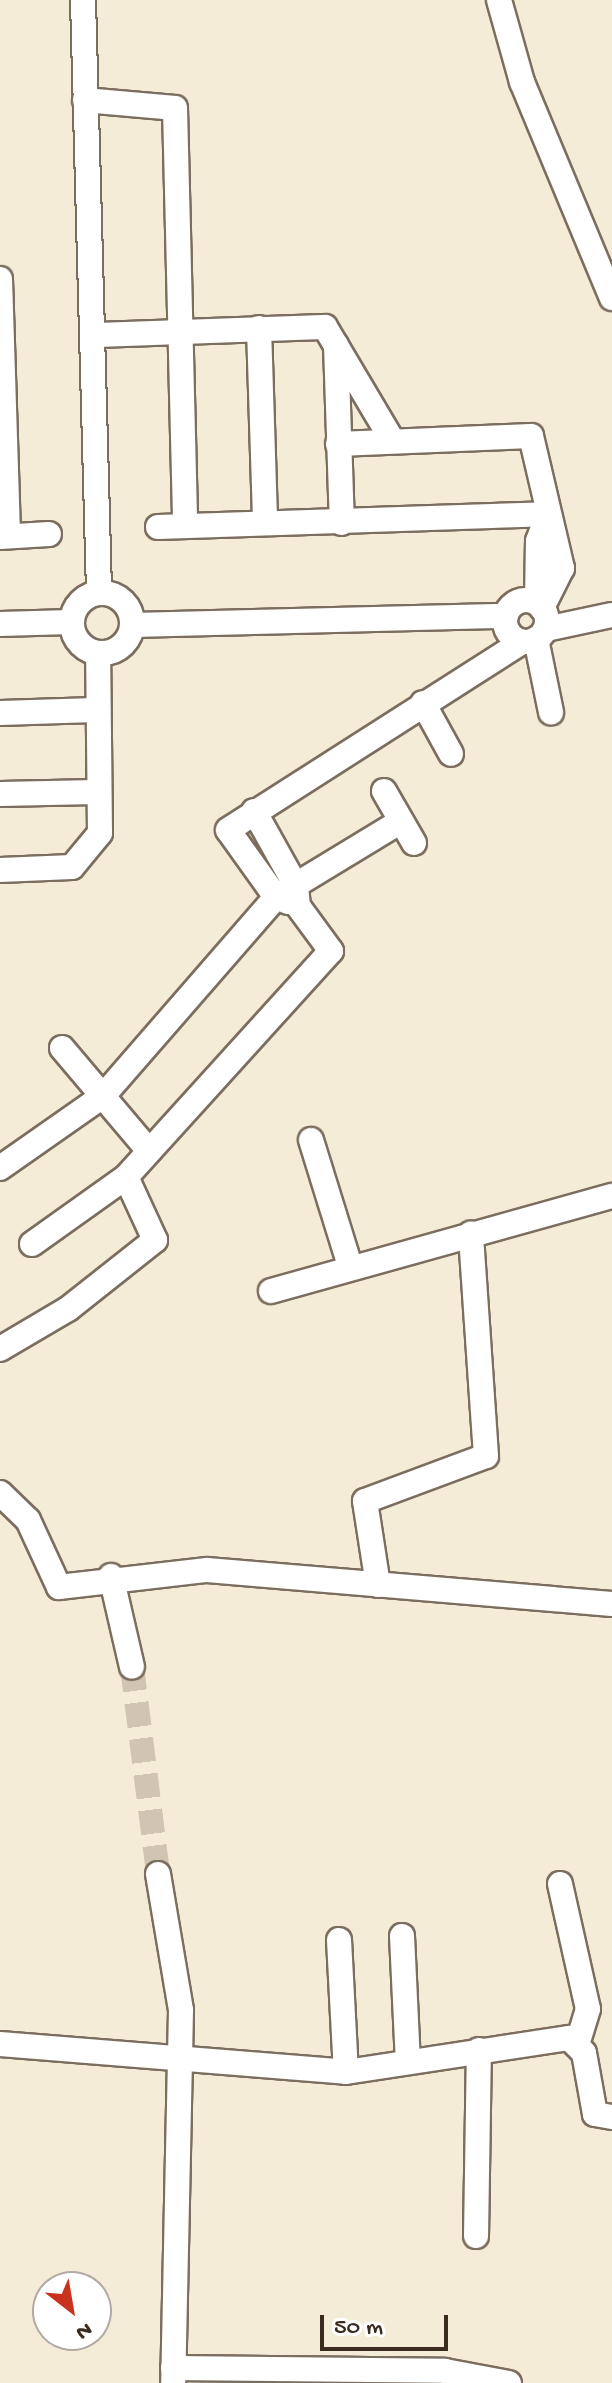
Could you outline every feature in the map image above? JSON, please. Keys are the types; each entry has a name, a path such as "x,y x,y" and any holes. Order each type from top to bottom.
{"street":[{"path":"83,0 95,335 99,593"},
{"path":"499,0 522,82 612,298"},
{"path":"85,100 175,108 185,526"},
{"path":"0,279 4,379 4,537 49,534"},
{"path":"95,335 180,329 325,327 336,339 392,440"},
{"path":"259,328 265,522"},
{"path":"336,339 342,523"},
{"path":"32,1244 126,1177 331,951 290,896 228,834 254,811 423,703 537,624 562,568 560,537 547,516 536,442 528,434 338,444"},
{"path":"158,527 547,516"},
{"path":"99,593 123,601 132,625 120,647 98,653 81,645 71,622 83,599 99,593"},
{"path":"551,712 537,624 516,603 506,616 510,635 537,624 612,615"},
{"path":"132,625 506,616"},
{"path":"0,624 71,622"},
{"path":"0,870 84,860 100,833 95,710 98,653"},
{"path":"423,703 451,754"},
{"path":"0,713 95,710"},
{"path":"384,791 414,843"},
{"path":"0,794 96,792"},
{"path":"254,811 290,896"},
{"path":"0,1168 103,1096 290,896 401,821"},
{"path":"62,1048 149,1151"},
{"path":"311,1140 350,1266"},
{"path":"0,1349 68,1309 155,1240 126,1177"},
{"path":"271,1291 350,1266 612,1196"},
{"path":"378,1585 365,1501 486,1456 471,1234"},
{"path":"0,1493 28,1520 59,1587 111,1576 207,1570 612,1604"},
{"path":"111,1576 132,1667"},
{"path":"158,1874 181,2010 173,2375 445,2371 509,2383"},
{"path":"560,1884 588,2009 578,2041 592,2107 612,2117"},
{"path":"402,1936 408,2061"},
{"path":"339,1940 346,2072"},
{"path":"0,2044 182,2062 346,2072 479,2050 578,2041"},
{"path":"476,2236 479,2050"}],"tunnel":[{"path":"132,1667 158,1874"}]}
